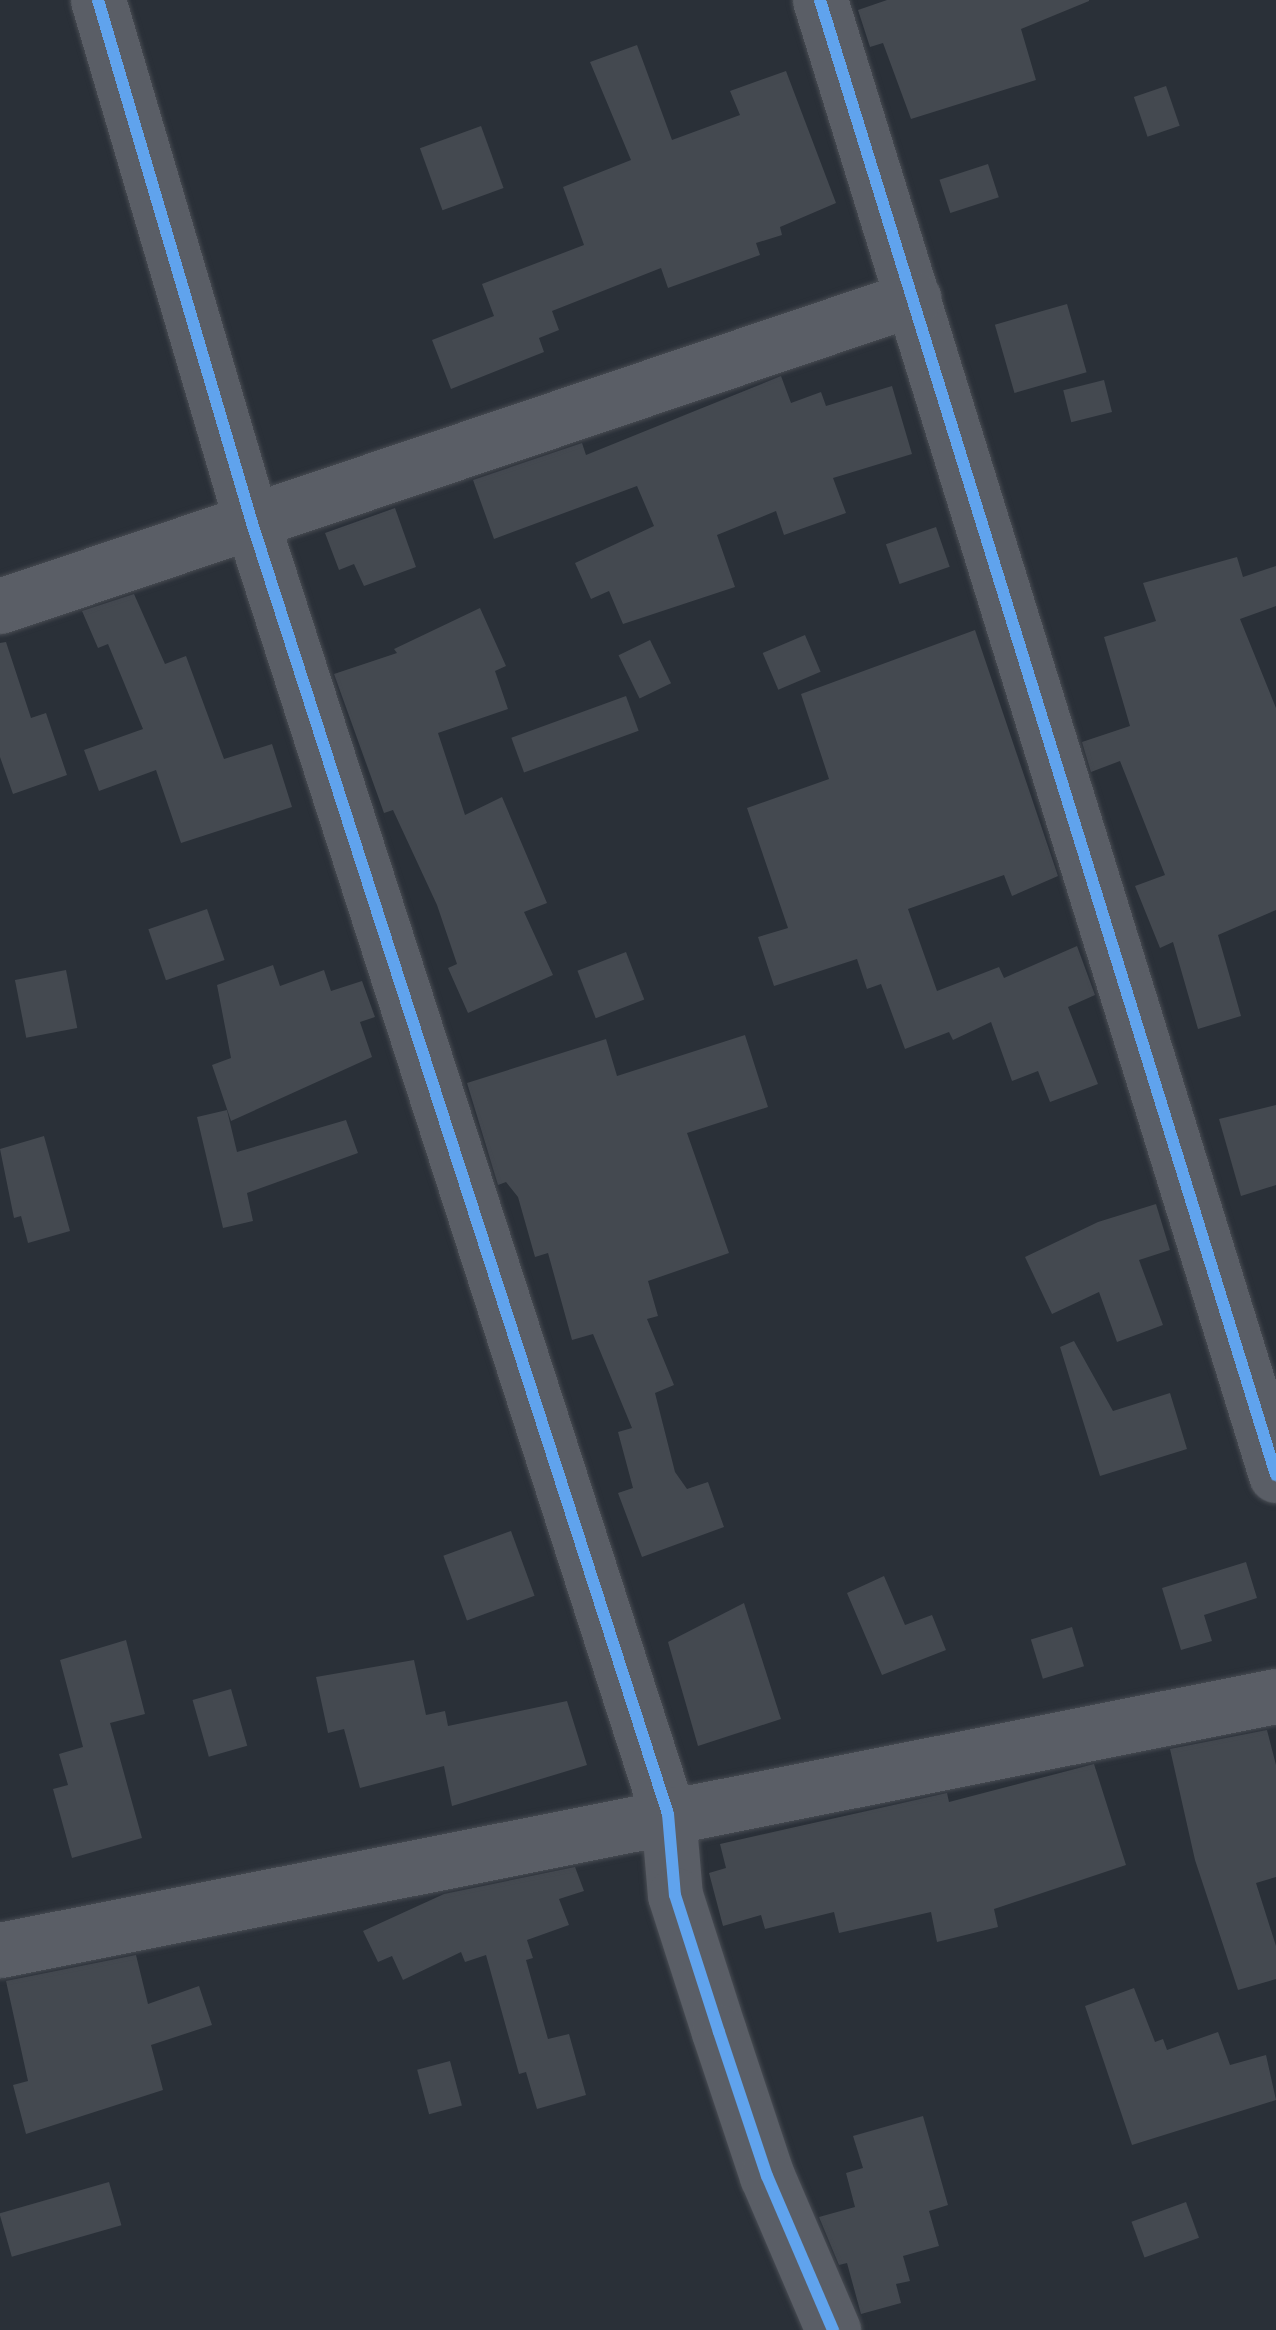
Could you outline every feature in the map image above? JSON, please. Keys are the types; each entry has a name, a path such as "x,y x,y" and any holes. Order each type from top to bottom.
{"street":[{"path":"98,0 252,523 668,1814 676,1894 718,2032 767,2176 834,2330"},
{"path":"820,0 1276,1474"},
{"path":"0,606 914,298"},
{"path":"0,1950 1276,1696"}],"building":[{"path":"887,0 1089,1 1021,29 1036,80 911,119 883,43 870,47 858,10"},
{"path":"637,45 672,140 740,115 730,91 786,71 836,203 780,227 782,235 756,243 760,255 668,288 661,268 552,311 559,330 539,338 544,352 451,389 432,340 494,316 482,284 584,245 563,187 631,160 590,62"},
{"path":"1166,86 1180,126 1148,137 1134,97"},
{"path":"481,126 504,188 442,210 420,148"},
{"path":"988,164 999,197 950,213 939,180"},
{"path":"1067,304 1087,372 1014,393 995,325"},
{"path":"781,376 791,403 821,392 826,406 892,386 912,454 833,478 846,513 784,535 776,511 717,535 735,587 623,624 609,591 591,599 575,563 654,526 637,486 494,539 473,480 582,443 586,455"},
{"path":"1104,380 1112,412 1071,422 1063,390"},
{"path":"395,508 416,567 364,586 354,564 339,570 325,533"},
{"path":"936,527 950,567 900,584 886,544"},
{"path":"1237,557 1243,577 1276,566 1276,606 1240,619 1276,708 1276,910 1218,935 1241,1016 1198,1029 1173,942 1160,948 1135,886 1165,875 1120,761 1091,772 1082,742 1130,726 1104,637 1156,621 1143,583"},
{"path":"134,594 165,664 186,656 224,759 272,744 292,807 181,843 156,770 99,791 84,750 143,729 108,644 98,648 82,611"},
{"path":"480,608 506,666 495,671 508,709 438,733 465,815 502,797 547,903 524,912 553,975 468,1013 448,968 457,964 437,905 393,810 384,813 334,674 397,653 394,649"},
{"path":"975,630 1058,876 1012,896 1004,875 908,909 937,991 999,967 1004,978 1077,946 1095,995 1068,1007 1098,1084 1050,1102 1038,1071 1012,1081 991,1022 953,1040 949,1032 905,1049 881,984 867,989 857,959 774,986 758,937 788,928 747,808 829,779 801,694"},
{"path":"805,635 821,672 778,690 763,653"},
{"path":"650,640 671,683 640,698 619,655"},
{"path":"6,642 31,718 46,713 67,775 13,794 0,757 0,643"},
{"path":"626,696 639,731 524,772 511,738"},
{"path":"207,909 225,960 166,980 148,929"},
{"path":"626,952 644,1000 596,1018 577,971"},
{"path":"273,965 280,986 324,970 331,991 362,981 375,1017 360,1022 372,1057 231,1121 212,1065 231,1058 217,985"},
{"path":"66,970 77,1028 26,1038 15,980"},
{"path":"745,1035 768,1107 687,1133 729,1253 648,1281 658,1316 647,1319 674,1385 655,1393 675,1472 687,1489 708,1482 724,1527 642,1557 618,1493 633,1488 618,1432 632,1428 593,1334 572,1340 548,1253 535,1257 518,1197 506,1182 498,1185 467,1083 606,1039 617,1076"},
{"path":"1276,1105 1276,1185 1241,1196 1219,1119"},
{"path":"227,1110 237,1152 346,1120 358,1153 247,1193 253,1221 223,1228 197,1117"},
{"path":"44,1136 70,1231 28,1243 21,1216 14,1218 0,1149"},
{"path":"1156,1204 1170,1250 1139,1260 1163,1325 1117,1342 1099,1292 1052,1314 1025,1257 1098,1222"},
{"path":"1074,1341 1113,1411 1170,1393 1187,1449 1100,1476 1060,1347"},
{"path":"511,1531 535,1596 467,1620 443,1556"},
{"path":"1246,1562 1257,1598 1204,1615 1212,1641 1181,1650 1162,1588"},
{"path":"884,1576 905,1625 932,1615 946,1650 882,1675 847,1593"},
{"path":"744,1603 781,1719 698,1746 668,1642"},
{"path":"1072,1627 1084,1666 1043,1679 1031,1640"},
{"path":"126,1640 145,1714 110,1723 142,1838 72,1858 53,1789 68,1785 59,1754 83,1747 60,1660"},
{"path":"414,1660 426,1715 445,1711 448,1726 567,1701 587,1765 452,1806 444,1766 360,1788 344,1729 328,1733 316,1677"},
{"path":"231,1689 247,1746 209,1757 193,1700"},
{"path":"1267,1730 1276,1765 1276,1877 1256,1883 1276,1946 1276,1979 1238,1990 1195,1860 1170,1749"},
{"path":"1094,1764 1126,1865 994,1909 998,1927 937,1942 931,1912 839,1933 834,1912 765,1929 761,1915 723,1926 709,1873 726,1868 720,1844 947,1793 949,1802"},
{"path":"575,1867 584,1891 559,1899 569,1925 527,1940 533,1958 526,1960 548,2039 569,2034 586,2095 537,2109 526,2072 519,2074 486,1955 465,1962 461,1952 403,1980 392,1956 378,1962 363,1931 444,1894"},
{"path":"136,1955 148,2004 199,1986 212,2025 151,2045 163,2090 26,2134 13,2085 28,2081 6,1981"},
{"path":"1134,1988 1155,2042 1163,2039 1167,2050 1218,2032 1230,2065 1266,2055 1276,2100 1132,2145 1085,2006"},
{"path":"450,2061 462,2105 429,2114 417,2070"},
{"path":"923,2116 948,2205 929,2211 939,2246 903,2256 910,2281 896,2284 901,2303 861,2314 847,2263 839,2265 819,2217 855,2207 846,2173 863,2168 853,2136"},
{"path":"109,2182 121,2225 12,2257 0,2213"},
{"path":"1186,2202 1199,2238 1144,2258 1131,2222"}],"cycle path":[{"path":"98,0 252,523 668,1814 675,1895 767,2176 833,2330"},
{"path":"820,0 1276,1475"}]}
